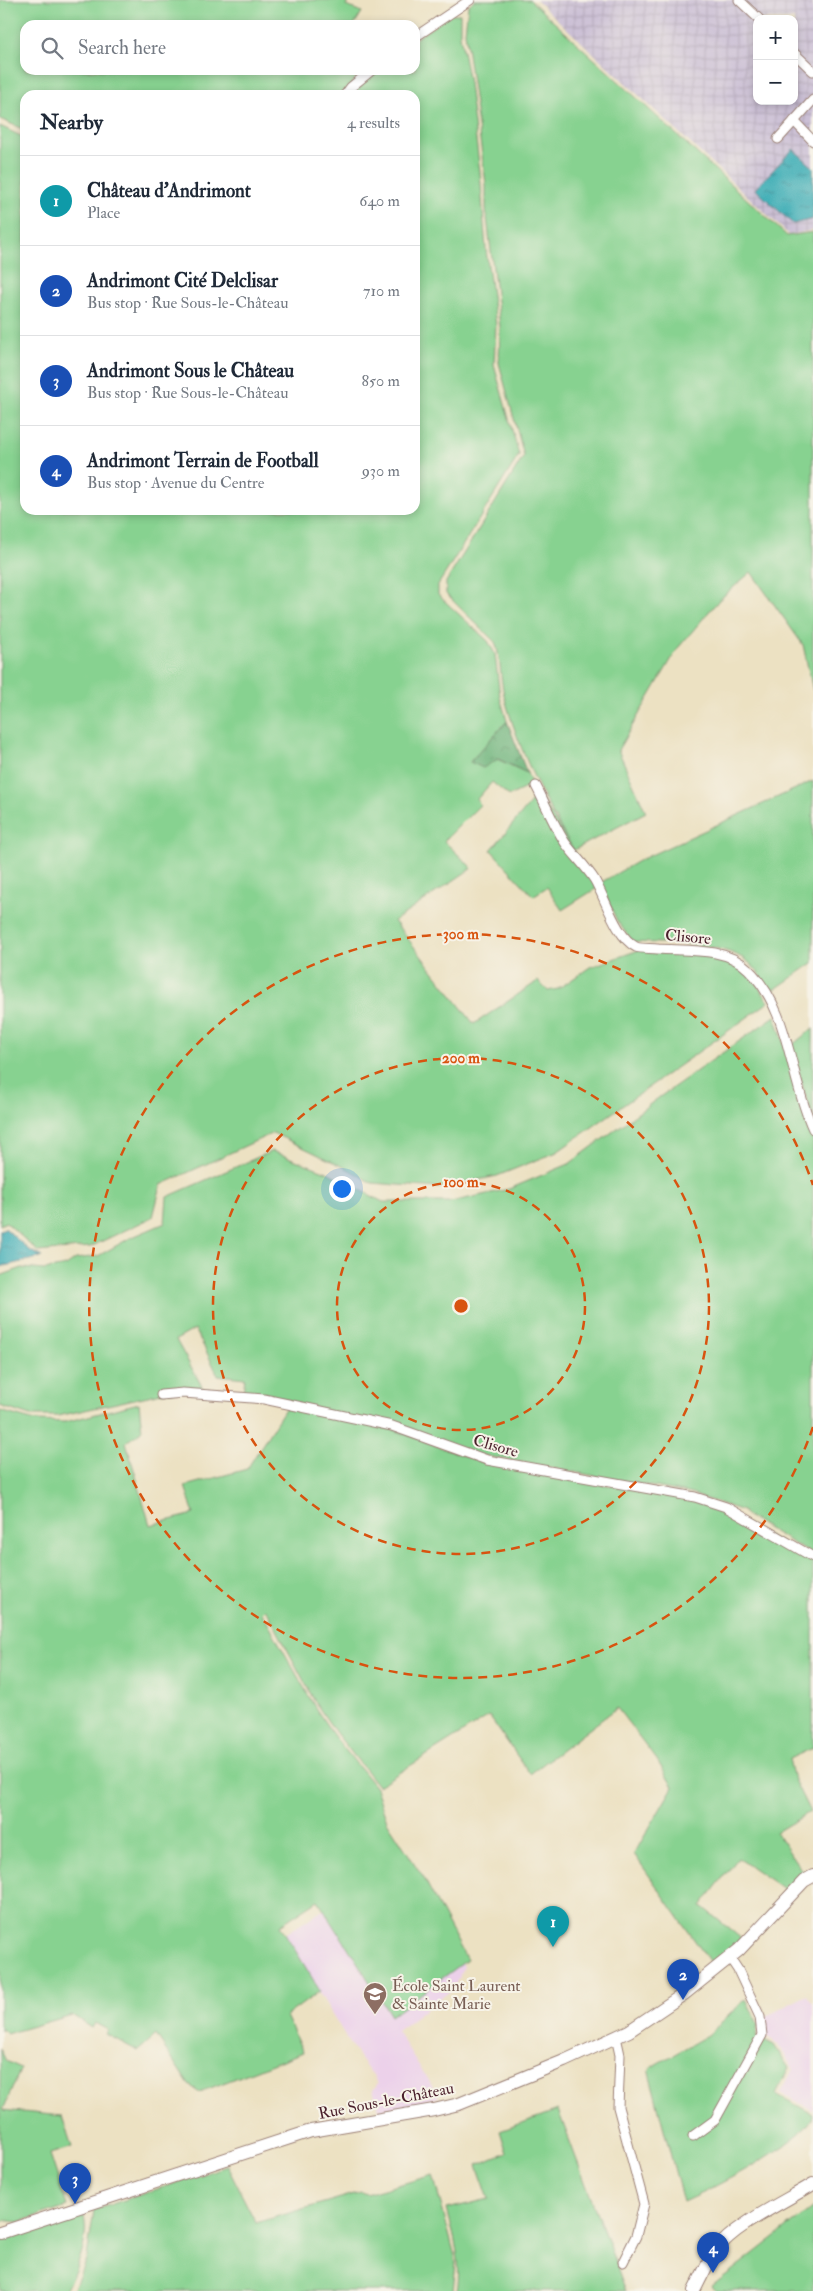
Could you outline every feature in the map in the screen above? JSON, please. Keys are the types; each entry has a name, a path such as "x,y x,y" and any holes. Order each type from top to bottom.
{"street":[{"path":"420,34 470,0"},
{"path":"739,0 755,15"},
{"path":"798,57 813,71"},
{"path":"349,90 366,75"},
{"path":"778,139 813,100"},
{"path":"794,121 813,140"},
{"name":"Clisore","path":"536,786 565,843 592,875 625,937 636,947 708,952 726,956 740,960 760,982 773,1006 784,1033 803,1108 813,1129"},
{"name":"Clisore","path":"161,1395 183,1393 264,1399 392,1426 487,1460 695,1497 726,1507 813,1558"},
{"name":"Rue Sous-le-Château","path":"0,2233 311,2131 458,2104 536,2074 616,2037 658,2013 730,1958 804,1881 813,1876"},
{"path":"693,2136 714,2120 762,2035 760,2017 738,1970 730,1958"},
{"path":"616,2037 620,2055 618,2107 644,2204 636,2236 623,2262"},
{"path":"694,2291 716,2250 725,2240 749,2222 813,2184"}],"shaded area":[{"path":"536,0 813,0 813,230 789,235"},
{"name":"École Saint Laurent & Sainte Marie","path":"324,1909 386,2008 459,1956 464,1967 453,1989 397,2031 439,2097 410,2105 379,2110 373,2090 378,2083 354,2050 284,1935"},
{"path":"807,1995 813,2004 813,2110 781,2093 793,2069 778,2044 766,2036 767,2026 765,2017"}],"green space":[{"path":"0,0 349,0 346,6 362,12 357,20 20,20 20,75 354,75 357,77 345,90 20,90 20,128 0,119"},
{"path":"474,0 530,0 787,236 813,232 813,691 803,645 751,572 719,600 678,648 618,750 646,812 574,850 542,794 524,755 504,695 495,642 446,594 446,582 524,456 499,363 500,327 486,209 486,184 465,32 468,6"},
{"path":"452,14 460,14 460,35 469,83 480,172 486,250 496,325 494,365 519,455 438,585 438,595 488,641 495,654 500,697 507,721 470,762 497,759 527,773 532,785 509,796 492,782 477,799 480,805 444,841 472,868 394,921 474,1024 538,981 548,991 558,989 590,967 639,950 703,955 738,963 752,977 769,1002 557,1152 497,1176 439,1188 372,1183 346,1168 273,1133 161,1185 153,1217 90,1247 38,1252 6,1222 0,1225 0,126 20,136 20,515 420,515 420,90 354,90 371,75 420,75 420,36"},
{"path":"507,721 527,773 498,759 483,768 470,762"},
{"path":"813,781 813,963 771,992 754,968 747,961 736,955 708,947 633,942 617,921 600,883 640,860"},
{"path":"538,794 597,888 562,910 547,887 533,896 491,850"},
{"path":"775,1016 801,1107 813,1136 813,1555 745,1515 743,1511 688,1493 481,1455 277,1397 243,1393 245,1378 218,1375 195,1329 176,1340 204,1390 166,1392 58,1416 30,1416 0,1406 0,1276 22,1268 44,1270 66,1266 76,1259 98,1256 130,1238 165,1223 167,1197 272,1151 327,1172 383,1202 451,1202 509,1189 569,1164 661,1096"},
{"path":"813,1028 813,1121 791,1046"},
{"path":"139,1403 142,1431 126,1442 150,1525 194,1514 185,1486 247,1469 286,1407 394,1430 478,1461 543,1475 678,1496 714,1506 813,1560 813,1748 789,1759 794,1780 810,1812 776,1832 804,1874 785,1890 738,1858 701,1906 742,1939 712,1965 634,1854 673,1787 657,1760 617,1708 530,1774 489,1716 378,1786 336,1733 315,1702 266,1609 262,1613 316,1709 334,1736 376,1788 387,1821 425,1880 467,1960 391,2016 318,1900 280,1925 320,1991 286,2016 303,2052 200,2092 189,2085 156,2035 138,2051 106,2034 108,2030 95,2023 92,2028 72,2015 6,2034 1,2029 0,2031 0,1411 35,1421 65,1422"},
{"path":"746,1999 758,2024 756,2036 774,2045 789,2068 776,2094 813,2114 808,2124 778,2150 734,2176 683,2202 649,2072 652,2067 708,2035"},
{"path":"0,2048 6,2061 21,2068 3,2110 62,2116 72,2147 50,2154 67,2206 19,2222 0,2220"},
{"path":"558,2110 626,2291 457,2291 458,2260 447,2209 489,2199 477,2165 507,2153 500,2131"},
{"path":"227,2166 256,2223 361,2192 366,2194 433,2175 455,2256 453,2291 73,2291 87,2257 94,2210"},
{"path":"813,2207 813,2291 716,2291 712,2286"},
{"path":"83,2213 85,2223 84,2243 78,2263 65,2291 0,2291 0,2241 43,2224"}],"water":[{"path":"793,149 813,167 813,219 793,224 755,189"},
{"path":"5,1228 29,1250 42,1257 0,1267 0,1230"}],"place":[{"name":"Château d'Andrimont","path":"553,1947"},
{"name":"Andrimont Cité Delclisar","path":"683,2000"},
{"name":"École Saint Laurent & Sainte Marie","path":"375,2015"},
{"name":"Andrimont Sous le Château","path":"75,2204"},
{"name":"Andrimont Terrain de Football","path":"713,2273"}]}
